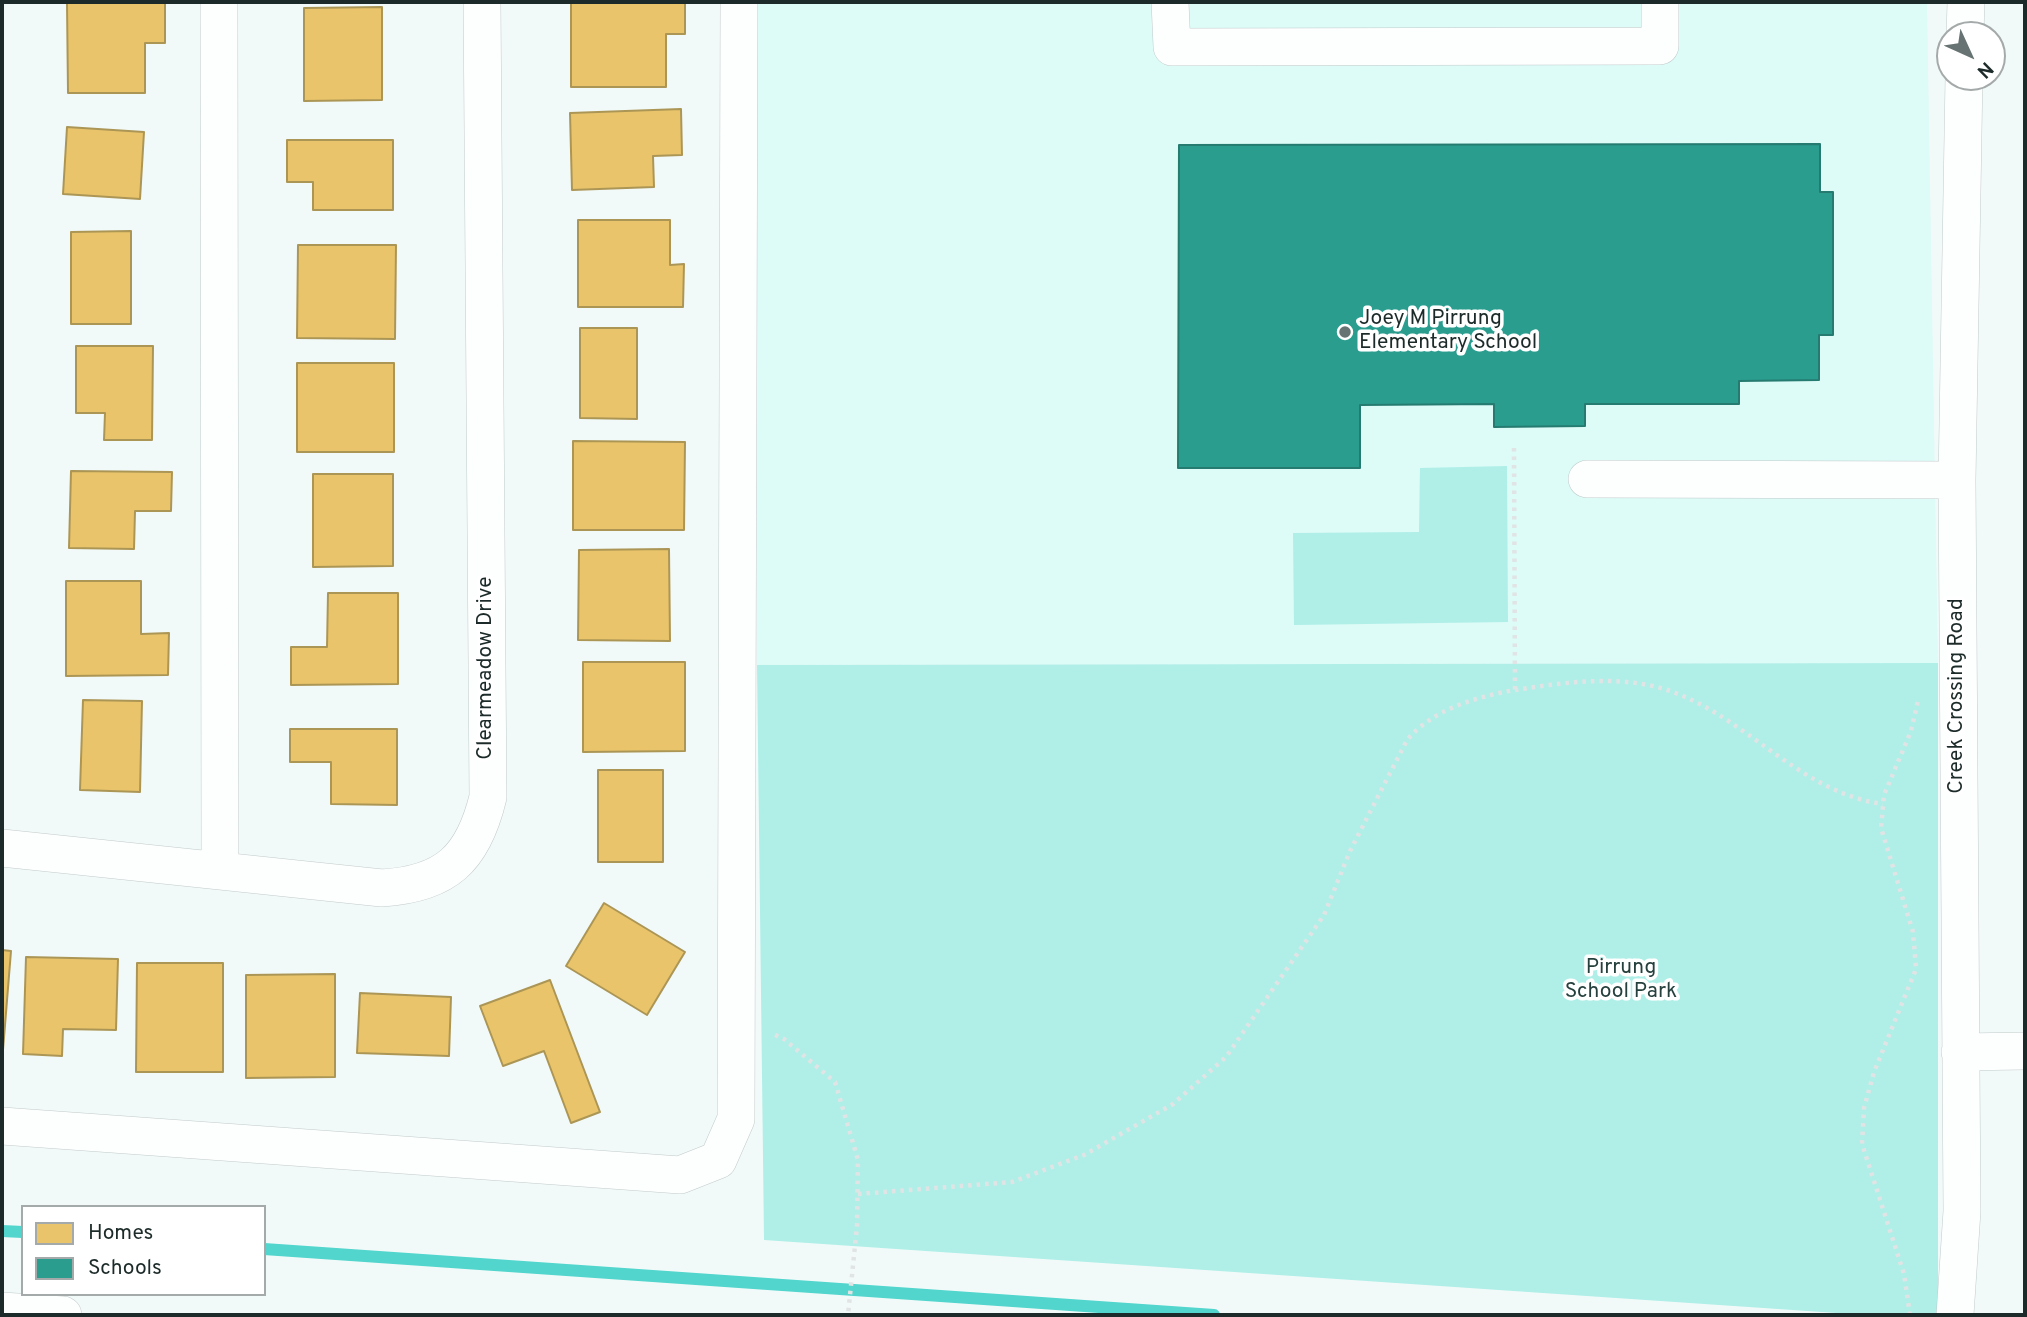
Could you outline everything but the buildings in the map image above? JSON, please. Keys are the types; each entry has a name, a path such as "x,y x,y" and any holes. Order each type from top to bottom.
{"street":[{"path":"219,2 220,871"},
{"name":"Clearmeadow Drive","path":"2,848 382,888 407,887 432,879 449,869 469,849 481,827 488,797 482,2"},
{"path":"2,1126 680,1175 718,1160 736,1119 739,2"},
{"path":"1170,2 1171,47 1660,46 1660,2"},
{"path":"1965,21 1966,2"},
{"name":"Creek Crossing Road","path":"1955,1315 1962,1211 1957,480 1964,91"},
{"path":"1587,479 1957,480"},
{"path":"1960,1052 2025,1051"},
{"path":"2,1311 63,1315"}],"path":[{"path":"1514,448 1515,691"},
{"path":"858,1194 1012,1182 1084,1155 1173,1104 1226,1057 1286,974 1324,915 1350,850 1395,760 1420,725 1441,712 1493,694 1559,683 1614,681 1654,686 1707,709 1826,786 1857,801 1883,804"},
{"path":"1910,1315 1904,1274 1862,1144 1864,1108 1874,1072 1916,969 1913,932 1881,828 1884,795 1911,731 1919,694"},
{"path":"736,1021 784,1039 835,1082 858,1160 857,1226 848,1315"}],"shaded area":[{"name":"Joey M Pirrung Elementary School","path":"756,2 1927,2 1938,663 757,665"}],"green space":[{"path":"1507,466 1508,622 1294,625 1293,533 1419,532 1420,468"},
{"name":"Pirrung School Park","path":"1938,663 1938,1315 1866,1315 764,1240 757,665"}],"waterway":[{"path":"2,1231 21,1232"},
{"path":"266,1249 1214,1315"}],"place":[{"name":"Joey M Pirrung Elementary School","path":"1345,332"}]}
